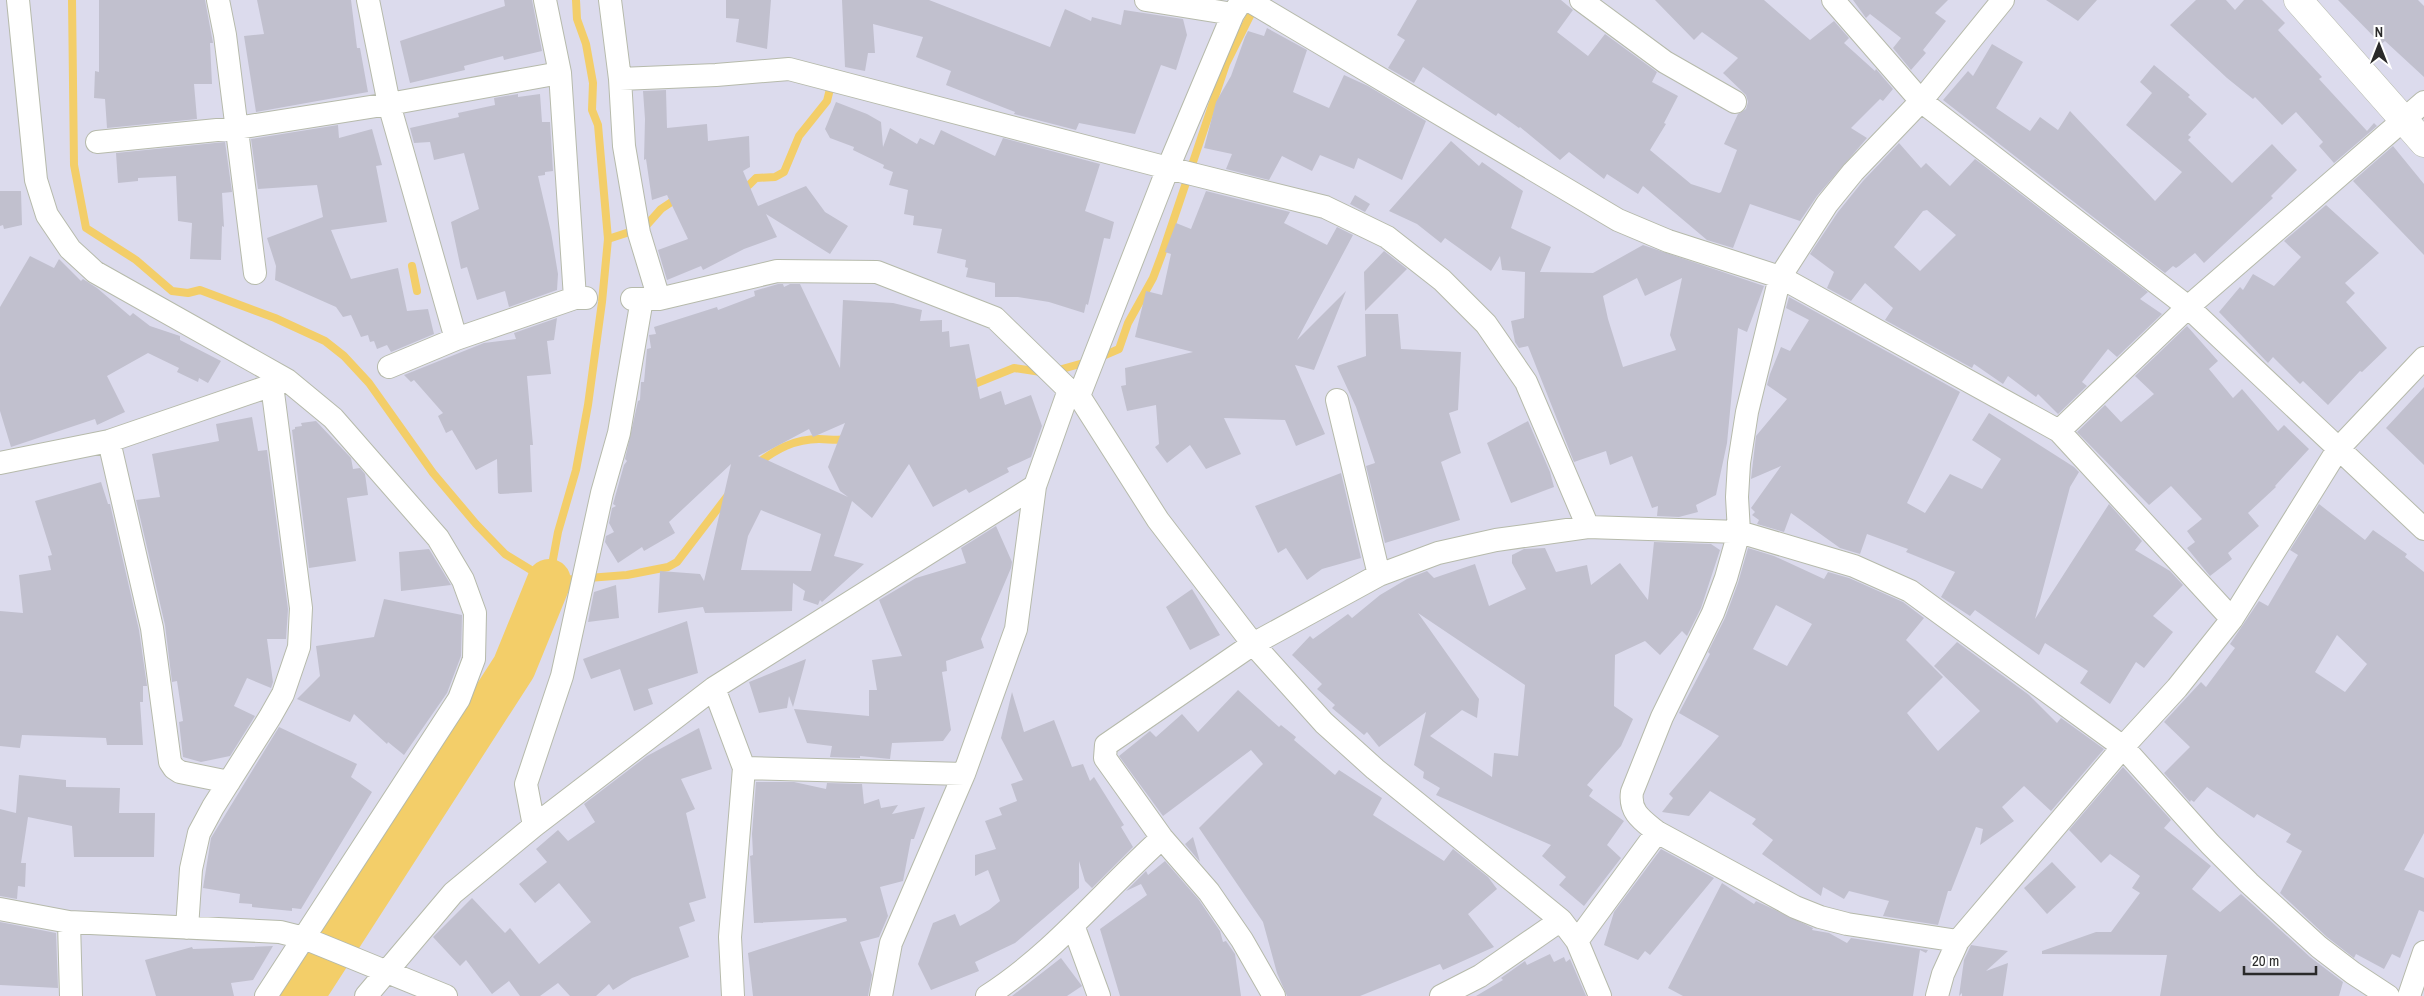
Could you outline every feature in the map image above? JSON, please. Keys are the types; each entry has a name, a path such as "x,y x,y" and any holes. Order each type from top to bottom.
{"main road":[{"path":"2298,0 2403,122 2424,143"}],"street":[{"path":"18,0 36,180 48,214 70,249 95,272 279,382 333,418 438,538 463,580 474,612 474,659 459,699 313,942 266,996"},
{"path":"218,0 225,35 255,274"},
{"path":"368,0 389,104 456,339"},
{"path":"389,367 456,339 581,298 560,73 545,0"},
{"path":"534,826 526,784 562,676 602,494 619,433 644,299 639,233 624,146 620,79 610,0"},
{"path":"1146,0 1241,5 1618,220 1668,241 1780,277 2059,431 2232,618"},
{"path":"1581,0 1665,62 1736,102"},
{"path":"1833,0 1921,101 2188,307 2424,529"},
{"path":"1958,941 1847,924 1796,908 1657,832 1635,814 1630,803 1632,792 1662,717 1713,613 1726,578 1739,532 1737,498 1739,463 1747,412 1780,277 1827,204 1853,172 1921,101 2003,0"},
{"path":"881,996 891,943 964,774 1016,629 1035,486 1168,168 1241,5"},
{"path":"620,79 716,75 789,69 1325,207 1386,237 1442,280 1486,324 1526,382 1588,527"},
{"path":"97,142 237,128 389,104 560,73"},
{"path":"2059,431 2188,307 2424,102"},
{"path":"644,299 777,272 877,272 995,318 1074,393 1158,520 1253,644 1339,736 1375,769 1561,920 1577,941 1603,995"},
{"path":"1937,996 1943,974 1958,941 2123,747 2177,688 2232,618 2338,449 2424,358"},
{"path":"0,463 109,441 279,382"},
{"path":"187,928 191,869 199,833 270,717 282,694 300,647 301,608 279,382"},
{"path":"1337,400 1379,575"},
{"path":"109,441 152,628 170,762 180,772 229,782"},
{"path":"366,996 377,968 453,894 534,826 714,688 1035,486"},
{"path":"1274,996 1242,940 1209,892 1162,838 1105,758 1106,745 1253,644 1379,575 1438,553 1496,540 1588,527 1739,532 1854,566 1910,591 2123,747 2210,844 2249,883 2319,947 2353,973 2388,996"},
{"path":"714,688 744,768 730,937 733,996"},
{"path":"744,768 964,774"},
{"path":"1577,941 1657,832"},
{"path":"987,996 1012,980 1073,925 1119,877 1162,838"},
{"path":"0,909 69,922 280,932 313,942 446,996"},
{"path":"1441,996 1480,976 1561,920"},
{"path":"69,922 71,996"},
{"path":"1073,925 1099,996"},
{"path":"2409,996 2424,952"}],"building":[{"path":"99,0 205,0 213,43 210,43 212,84 194,84 197,119 107,128 105,99 94,98 95,71 99,72"},
{"path":"257,0 351,0 357,48 360,48 368,92 256,112 244,36 264,34"},
{"path":"504,0 532,0 542,51 504,60 503,56 464,66 465,70 410,83 400,41 505,6"},
{"path":"726,0 771,0 767,49 736,42 739,19 726,18"},
{"path":"842,0 929,0 1050,47 1065,9 1091,21 1092,17 1121,25 1124,10 1183,19 1187,35 1176,70 1161,65 1135,134 1079,123 1076,130 1014,114 1015,112 946,85 951,71 916,57 923,37 873,24 875,53 868,53 865,71 845,67"},
{"path":"1417,0 1561,0 1573,10 1557,32 1588,56 1605,34 1657,72 1652,82 1678,96 1664,123 1666,124 1650,150 1691,184 1719,193 1737,150 1724,144 1738,114 1746,109 1748,102 1746,95 1723,73 1738,58 1702,32 1694,40 1655,0 1764,0 1810,40 1834,21 1849,38 1844,43 1875,71 1876,69 1893,89 1883,101 1880,99 1851,128 1867,138 1817,196 1800,221 1750,204 1733,248 1707,240 1643,186 1638,194 1607,174 1604,179 1569,152 1560,160 1520,127 1498,113 1496,116 1423,67 1414,83 1388,68 1405,40 1397,35"},
{"path":"1853,0 1948,0 1935,13 1946,21 1923,50 1926,53 1911,70 1893,48 1901,38 1870,14 1866,18"},
{"path":"2046,0 2097,0 2078,21"},
{"path":"2196,0 2226,0 2235,10 2244,0 2262,0 2285,23 2278,30 2322,77 2319,79 2367,131 2374,123 2377,126 2334,163 2319,146 2323,142 2296,112 2282,125 2255,97 2253,99 2227,78 2170,25"},
{"path":"2338,0 2418,0 2424,6 2424,77 2385,41 2381,44"},
{"path":"1267,28 1307,50 1293,92 1329,108 1344,75 1368,86 1426,121 1402,180 1358,158 1354,169 1320,155 1312,171 1282,156 1269,180 1226,169 1232,154 1204,148 1216,102 1231,76 1248,31 1264,36"},
{"path":"1992,44 2023,62 1996,108 2030,131 2040,117 2058,130 2070,111 2155,201 2182,172 2126,125 2152,93 2140,82 2154,65 2190,95 2188,97 2207,114 2188,135 2191,137 2188,140 2232,183 2272,144 2297,170 2271,196 2273,198 2204,263 2195,253 2176,268 2173,266 2165,273 1943,100 1968,71 1973,76"},
{"path":"666,90 667,128 707,124 708,141 749,136 750,167 743,171 758,206 806,186 825,212 848,226 830,254 766,214 777,237 744,249 703,270 701,266 667,280 658,250 688,239 667,195 652,200 646,159 644,160 645,119 643,91"},
{"path":"518,94 518,97 540,94 542,122 550,122 553,171 545,172 545,175 538,176 551,232 558,274 557,290 509,307 505,291 477,300 467,267 461,269 451,222 479,209 464,153 434,160 430,142 414,143 410,128 459,117 458,113 495,105 494,98"},
{"path":"836,102 867,114 881,122 883,147 890,128 917,144 920,138 934,145 941,130 995,156 1003,138 1100,164 1085,211 1114,222 1110,239 1104,238 1088,305 1086,304 1084,313 1049,302 1018,297 995,297 995,283 966,277 968,268 965,267 966,260 937,253 942,229 913,225 914,216 904,214 908,190 889,185 893,172 883,168 884,165 853,150 854,147 830,138 825,129"},
{"path":"338,125 339,138 372,129 382,165 376,166 387,222 331,230 351,279 398,268 407,311 428,309 434,334 391,352 387,345 377,349 374,341 370,342 368,335 361,337 351,315 343,317 336,307 275,280 276,266 267,238 323,217 317,185 258,189 251,139"},
{"path":"1451,141 1479,166 1482,162 1523,191 1511,228 1551,247 1540,272 1593,273 1643,245 1764,286 1747,332 1738,328 1727,443 1716,495 1696,505 1698,512 1679,517 1657,516 1658,506 1652,508 1632,456 1610,465 1606,451 1574,462 1528,346 1519,348 1515,342 1511,321 1524,318 1525,272 1502,270 1500,256 1491,271 1445,238 1441,243 1417,224 1389,211","holes":["1637,278 1645,296 1682,278 1670,335 1676,350 1623,367 1603,296"]},
{"path":"225,142 232,192 222,193 224,227 222,226 221,260 190,259 192,223 178,221 176,176 138,178 138,181 118,183 116,153"},
{"path":"1899,143 1921,168 1926,163 1950,186 1975,159 2148,292 2140,299 2162,314 2117,357 2108,349 2082,382 2087,386 2058,414 2038,394 2036,397 2008,376 2003,384 1974,364 1972,368 1885,320 1893,308 1865,283 1851,301 1827,288 1834,272 1810,254 1838,212 1863,181","holes":["1927,210 1956,235 1920,271 1894,247 1923,211"]},
{"path":"2393,146 2424,184 2424,255 2353,181"},
{"path":"0,191 21,191 22,225 4,229 3,225 0,226"},
{"path":"1206,191 1290,212 1284,223 1327,245 1337,227 1353,235 1297,340 1346,291 1314,370 1295,365 1325,434 1296,446 1285,420 1224,418 1241,454 1206,469 1190,445 1167,463 1155,447 1159,444 1156,405 1127,411 1121,386 1126,385 1125,368 1193,352 1135,337 1146,291 1162,295 1171,254 1165,252 1176,223 1191,229"},
{"path":"1355,195 1370,204 1365,212 1350,204"},
{"path":"2326,205 2379,253 2345,283 2355,293 2346,302 2387,348 2362,372 2360,371 2328,405 2303,381 2300,384 2273,357 2268,363 2219,312 2240,287 2243,290 2253,274 2274,286 2301,257 2284,241"},
{"path":"1384,251 1407,269 1365,311 1364,272"},
{"path":"30,256 54,268 59,259 81,281 83,279 97,288 130,316 133,313 150,326 180,336 180,340 221,361 208,383 199,378 198,382 177,372 179,368 148,353 107,376 125,412 97,425 95,419 11,447 0,411 0,307"},
{"path":"778,284 783,284 784,287 790,284 800,284 840,368 843,300 893,303 922,310 920,321 942,320 942,332 949,331 950,347 969,344 980,399 1001,391 1005,405 1031,395 1042,426 1031,457 1007,468 1009,472 969,493 966,489 933,507 909,464 872,518 852,501 834,556 864,564 822,602 820,600 818,605 803,600 805,591 793,583 792,611 705,613 703,607 658,613 660,571 700,574 704,581 731,464 669,522 675,533 644,551 642,547 618,563 605,542 606,536 614,532 609,523 612,508 616,506 613,504 624,465 627,461 625,459 638,401 640,400 641,382 644,382 647,349 651,348 649,335 656,334 654,327 717,307 718,310 755,296 754,291","holes":["845,423 828,467 840,491 848,497 758,456 809,429 813,437","761,510 821,534 811,571 741,570 748,536"]},
{"path":"1789,297 1960,392 1907,503 1925,513 1950,474 1982,489 2001,459 1972,440 1989,413 2079,472 2070,487 2035,619 2109,504 2142,541 2135,550 2170,571 2183,585 2153,616 2173,632 2144,668 2136,662 2110,704 2080,683 2088,671 2045,643 2039,655 1975,610 1970,616 1941,597 1955,572 1906,552 1908,549 1867,534 1860,554 1840,548 1791,513 1784,532 1757,524 1759,520 1752,515 1755,512 1751,508 1781,466 1751,479 1756,436 1787,399 1767,385 1781,347 1790,351 1809,320 1786,308"},
{"path":"1365,314 1398,314 1401,349 1461,352 1458,410 1449,413 1461,453 1441,462 1460,520 1385,543 1366,466 1375,463 1356,407 1337,366 1366,356"},
{"path":"557,318 554,340 547,341 551,374 527,376 533,445 530,445 532,492 500,494 498,493 497,459 476,470 452,430 446,433 438,416 443,413 414,380 411,382 404,375 484,343 516,339 514,333"},
{"path":"2187,326 2218,361 2209,369 2233,398 2242,389 2278,431 2284,425 2309,449 2276,487 2248,513 2259,526 2228,553 2232,559 2210,576 2187,548 2195,542 2187,531 2202,519 2171,486 2149,505 2077,432 2105,405 2121,422 2154,394 2135,376"},
{"path":"2424,387 2424,465 2386,428"},
{"path":"252,417 258,451 267,450 288,609 286,639 267,639 273,682 271,688 247,678 234,706 255,716 230,756 201,762 183,757 179,722 183,721 177,681 172,682 165,625 136,500 160,497 152,454 219,441 216,424"},
{"path":"316,421 351,458 353,469 360,468 365,474 368,495 347,498 356,561 309,568 292,430 295,427 302,426 301,423"},
{"path":"1528,421 1550,472 1554,487 1511,503 1487,443"},
{"path":"1341,473 1361,558 1322,569 1307,580 1286,548 1278,553 1255,506"},
{"path":"101,482 108,504 110,504 139,630 147,686 143,686 143,702 140,702 143,745 107,745 106,738 22,735 20,748 0,746 0,611 23,613 19,575 51,570 48,556 52,555 35,501"},
{"path":"2319,504 2365,540 2373,530 2407,554 2405,557 2424,572 2424,833 2404,870 2424,878 2424,912 2419,910 2400,958 2392,954 2384,969 2356,954 2354,958 2327,937 2280,893 2302,851 2286,842 2291,834 2257,814 2254,818 2207,787 2194,802 2191,800 2190,802 2164,773 2190,747 2164,722 2201,682 2206,687 2235,648 2230,644 2259,601 2268,606 2298,555 2290,550","holes":["2337,635 2367,664 2345,692 2315,672"]},
{"path":"996,526 1012,562 1011,568 981,639 984,648 946,661 947,671 942,672 951,730 943,741 892,743 890,759 860,756 860,758 830,757 832,746 807,743 794,709 869,716 869,690 877,690 872,660 902,656 879,600 916,578 966,563 961,548"},
{"path":"1654,542 1711,544 1720,550 1701,608 1687,636 1682,631 1660,655 1645,641 1615,655 1614,706 1633,719 1621,746 1587,785 1593,790 1589,796 1624,821 1607,845 1621,858 1584,906 1559,885 1566,877 1542,856 1551,845 1436,795 1440,788 1423,778 1424,772 1414,765 1426,712 1379,747 1367,732 1364,735 1332,708 1335,705 1317,689 1322,684 1292,655 1310,636 1313,639 1348,614 1352,618 1380,595 1407,579 1427,571 1434,578 1475,564 1489,606 1526,589 1512,563 1512,555 1524,549 1545,548 1556,572 1587,565 1591,585 1620,563 1648,600","holes":["1418,613 1525,685 1518,756 1494,753 1492,777 1430,736 1462,710 1477,718 1479,699"]},
{"path":"1748,548 1774,556 1824,579 1828,572 1849,578 1903,602 1924,618 1906,640 1943,677 1907,713 1938,751 1980,711 1934,666 1957,642 2029,695 2057,723 2061,718 2104,749 2051,811 2024,786 2002,807 2014,821 1980,845 1983,829 1976,827 1951,891 1948,891 1938,925 1883,916 1889,901 1849,891 1844,899 1823,887 1821,896 1762,854 1773,840 1752,824 1756,819 1710,791 1689,816 1662,812 1673,798 1669,794 1719,736 1679,713 1710,654 1708,652 1725,618","holes":["1776,605 1812,624 1787,666 1753,649"]},
{"path":"429,549 451,585 401,591 399,552"},
{"path":"616,585 619,618 588,622 594,592"},
{"path":"1192,589 1220,635 1190,650 1166,607"},
{"path":"384,599 462,615 461,656 447,693 404,755 388,742 387,744 354,714 350,722 297,699 320,676 316,646 374,637"},
{"path":"687,621 698,673 648,689 653,704 634,711 620,669 591,679 583,659"},
{"path":"806,659 793,707 789,696 787,708 759,713 749,682"},
{"path":"1238,690 1279,727 1281,725 1296,737 1294,740 1335,775 1339,770 1382,798 1373,815 1444,861 1453,849 1488,877 1497,889 1468,914 1494,947 1443,970 1440,964 1360,996 1287,996 1277,973 1263,922 1199,828 1263,764 1251,750 1163,816 1119,756 1150,731 1156,737 1182,714 1198,732"},
{"path":"1012,692 1024,732 1054,720 1072,767 1083,764 1090,781 1094,777 1124,825 1121,827 1133,847 1092,888 1085,881 1079,861 1079,888 1015,943 975,962 979,971 931,990 918,964 933,923 955,914 960,926 989,910 1000,901 988,870 975,876 975,855 996,849 985,821 1002,815 999,808 1017,801 1011,784 1023,780 1001,738"},
{"path":"279,727 357,764 351,777 372,792 301,909 292,908 292,911 252,907 252,904 239,903 240,894 203,888 211,838"},
{"path":"699,728 712,769 681,779 695,809 686,813 706,898 689,903 695,921 679,927 689,957 632,978 613,990 609,984 596,996 570,996 558,983 540,996 520,996 509,981 492,994 466,960 460,966 433,937 472,898 505,933 510,928 539,964 591,922 559,883 535,903 519,884 547,862 536,849 558,830 568,841 595,822 584,804 647,756"},
{"path":"2123,767 2171,820 2164,828 2211,866 2192,889 2220,912 2241,894 2310,957 2343,982 2339,996 2160,996 2167,955 2042,954 2042,951 2096,932 2111,932 2140,893 2132,888 2140,876 2110,854 2101,863 2069,830"},
{"path":"19,775 66,780 66,787 120,788 119,813 155,813 154,857 74,857 72,826 28,817 21,863 26,863 25,887 18,886 17,899 0,896 0,809 16,813"},
{"path":"756,782 794,782 826,789 827,783 862,784 864,804 879,799 881,808 898,805 892,814 925,807 914,839 911,839 903,881 880,887 888,916 879,937 860,942 872,975 868,996 753,996 748,953 847,921 846,918 754,923 750,856 753,855 752,834"},
{"path":"1193,837 1200,862 1185,844"},
{"path":"1661,849 1714,878 1650,955 1645,951 1638,960 1604,945 1614,912"},
{"path":"1165,861 1199,900 1220,931 1223,942 1226,941 1235,954 1241,996 1120,996 1100,929 1147,895 1141,884 1126,891 1146,871 1148,875"},
{"path":"2052,862 2076,887 2047,914 2024,888"},
{"path":"1722,883 1754,904 1756,901 1813,928 1812,930 1829,933 1847,943 1851,938 1928,950 1926,953 1920,950 1913,996 1683,996 1668,988"},
{"path":"0,922 56,933 58,988 0,985"},
{"path":"1971,945 2008,951 1986,971 2008,963 2003,996 1962,996 1962,993 1959,996 1964,960"},
{"path":"273,946 253,980 231,983 234,996 156,996 145,960 192,947 193,949"},
{"path":"1550,954 1554,962 1564,957 1566,962 1570,959 1586,996 1476,996 1503,980 1501,978 1525,961 1527,965"},
{"path":"1061,958 1082,986 1067,996 1012,996"}],"waterway":[{"path":"72,0 74,165 86,228 136,260 172,291 188,293 200,290 275,318 325,341 344,356 369,383 433,473 476,524 505,554 549,581 627,575 668,567 677,562 729,494"},
{"path":"549,581 558,532 576,470 588,405 602,302 608,239 598,125 592,110 593,83 586,44 577,19 576,0"},
{"path":"1098,358 1119,349 1128,323 1153,278 1226,64 1255,6"},
{"path":"740,190 756,178 775,177 784,172 799,136 827,101 830,89"},
{"path":"608,239 645,227 661,209 679,197"},
{"path":"412,266 417,291"},
{"path":"1055,371 1087,362"},
{"path":"967,387 1014,368 1041,372"},
{"path":"757,464 779,449 794,443 810,439 847,439"},
{"path":"302,996 514,667 549,581"}]}
